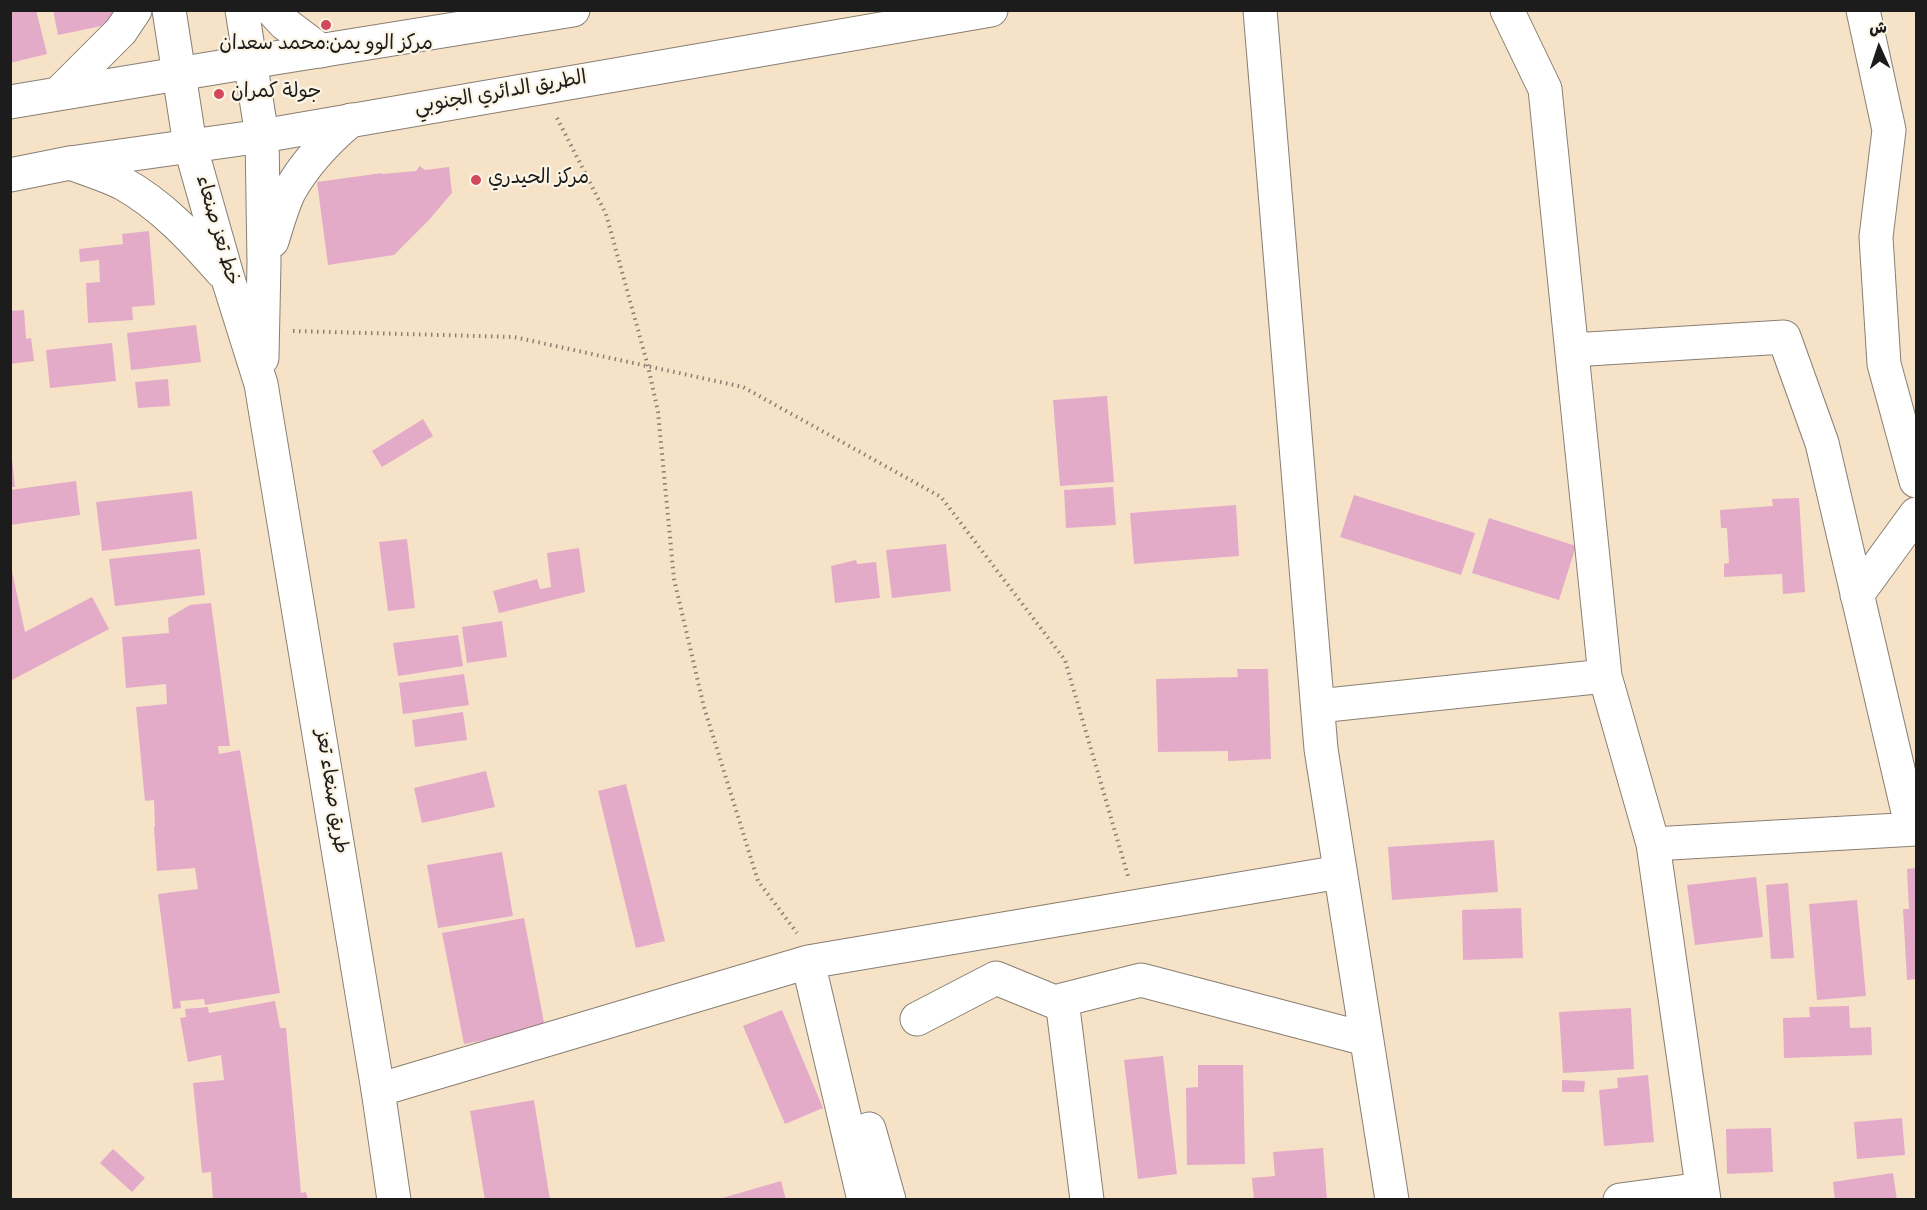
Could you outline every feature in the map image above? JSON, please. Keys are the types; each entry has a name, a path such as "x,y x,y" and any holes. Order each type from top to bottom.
{"main road":[{"path":"59,93 122,31 135,10"},
{"path":"169,10 179,75"},
{"path":"242,10 262,136 264,262 261,384"},
{"path":"272,10 284,23 321,51"},
{"path":"10,102 573,10"},
{"name":"الطريق الدائري الجنوبي","path":"10,176 70,163 262,136 991,10"},
{"path":"1260,10 1321,749 1392,1200"},
{"path":"1507,10 1545,89 1605,676 1653,844 1703,1194 1620,1200"},
{"path":"1863,10 1889,130 1876,237 1884,364 1917,481"},
{"name":"خط تعز صنعاء","path":"179,75 190,145 261,384"},
{"path":"264,262 288,193 326,141 351,120"},
{"path":"70,163 120,182 148,199 187,233 228,279"},
{"path":"1572,350 1784,337 1822,443 1914,829 1653,844"},
{"name":"طريق صنعاء تعز","path":"261,384 378,1090 394,1200"},
{"path":"1857,595 1905,543 1917,514"},
{"path":"1318,706 1605,676"},
{"path":"378,1090 812,961 1340,872"},
{"path":"812,961 818,1003 864,1200"},
{"path":"917,1019 996,978 1062,1005"},
{"path":"1087,1200 1062,1000 1141,980 1366,1039"},
{"path":"818,1003 850,1063 889,1200"}],"path":[{"path":"546,87 555,114 606,214 648,366 658,412 674,579 704,707 758,881 812,961"},
{"path":"262,330 514,337 743,387 940,497 1065,660 1137,906"}],"building":[{"path":"10,10 36,10 47,54 10,63"},
{"path":"53,10 114,10 116,23 58,35"},
{"path":"420,166 425,170 449,167 452,193 428,221 394,255 328,265 317,182 416,171"},
{"path":"149,231 155,305 132,307 133,320 88,323 86,283 100,282 99,260 80,262 79,249 123,244 122,234"},
{"path":"24,310 26,339 31,338 34,361 10,364 10,311"},
{"path":"196,325 201,362 131,370 127,333"},
{"path":"112,343 116,381 50,388 46,350"},
{"path":"168,379 170,406 138,408 135,382"},
{"path":"1107,396 1114,482 1060,486 1053,400"},
{"path":"423,419 433,436 382,467 372,451"},
{"path":"10,459 12,459 15,487 10,487"},
{"path":"76,481 80,515 10,525 10,490"},
{"path":"1113,487 1116,525 1066,528 1064,490"},
{"path":"192,491 197,539 102,551 96,502"},
{"path":"1354,495 1475,533 1461,575 1340,537"},
{"path":"1799,498 1805,592 1783,594 1782,574 1724,577 1724,564 1729,563 1727,528 1721,528 1720,510 1773,506 1772,499"},
{"path":"1236,505 1239,556 1134,564 1130,513"},
{"path":"1489,518 1576,546 1559,600 1472,573"},
{"path":"407,539 415,608 388,611 379,542"},
{"path":"946,544 951,591 892,598 886,550"},
{"path":"579,548 585,592 499,613 493,591 537,579 540,589 551,587 547,553"},
{"path":"200,549 205,595 115,606 109,559"},
{"path":"856,560 857,564 876,562 880,598 835,603 831,566"},
{"path":"10,562 25,632 92,597 109,629 10,681"},
{"path":"211,603 230,746 218,746 219,754 240,750 280,993 205,1005 204,999 180,1001 181,1008 173,1009 158,894 198,889 195,868 157,871 154,800 145,801 136,707 167,704 166,684 126,688 122,637 169,633 168,618 190,605"},
{"path":"502,621 507,657 467,663 462,627"},
{"path":"458,635 463,666 398,676 393,643"},
{"path":"1237,669 1268,669 1271,759 1228,761 1228,751 1158,752 1156,679 1238,677"},
{"path":"464,674 469,705 403,714 399,683"},
{"path":"463,712 467,740 415,747 412,720"},
{"path":"486,771 495,807 422,823 414,788"},
{"path":"626,784 665,941 636,948 598,791"},
{"path":"1494,840 1498,892 1392,900 1388,847"},
{"path":"502,852 513,916 438,928 427,865"},
{"path":"1916,868 1916,979 1907,980 1903,909 1909,909 1907,869"},
{"path":"1756,877 1763,937 1695,945 1687,885"},
{"path":"1788,883 1794,958 1771,959 1766,885"},
{"path":"1857,900 1866,996 1817,1000 1809,904"},
{"path":"1521,908 1523,958 1463,960 1462,910"},
{"path":"524,918 545,1028 464,1044 442,933"},
{"path":"275,1001 280,1028 286,1028 301,1193 306,1192 308,1200 213,1200 211,1172 202,1173 193,1083 224,1080 221,1055 188,1062 180,1018 186,1017 185,1009 208,1007 209,1013"},
{"path":"1849,1006 1850,1028 1871,1027 1872,1055 1784,1058 1783,1018 1810,1017 1809,1007"},
{"path":"1631,1008 1634,1069 1563,1073 1559,1012"},
{"path":"782,1010 823,1108 785,1124 743,1026"},
{"path":"1163,1056 1177,1174 1138,1179 1124,1060"},
{"path":"1198,1065 1243,1065 1245,1164 1187,1165 1186,1088 1198,1087"},
{"path":"1648,1075 1654,1142 1604,1146 1599,1090 1618,1088 1617,1078"},
{"path":"1562,1080 1585,1081 1584,1092 1562,1092"},
{"path":"534,1100 550,1200 485,1200 470,1111"},
{"path":"1902,1118 1905,1155 1857,1159 1854,1122"},
{"path":"1771,1128 1773,1172 1727,1174 1726,1129"},
{"path":"1323,1148 1327,1200 1254,1200 1252,1178 1275,1176 1273,1152"},
{"path":"113,1149 145,1178 132,1192 100,1163"},
{"path":"1893,1173 1897,1200 1835,1200 1833,1182"},
{"path":"781,1181 786,1200 719,1200 719,1199"}],"place":[{"name":"مركز الوو يمن:محمد سعدان","path":"326,25"},
{"name":"جولة كمران","path":"219,94"},
{"name":"مركز الحيدري","path":"476,180"}]}
